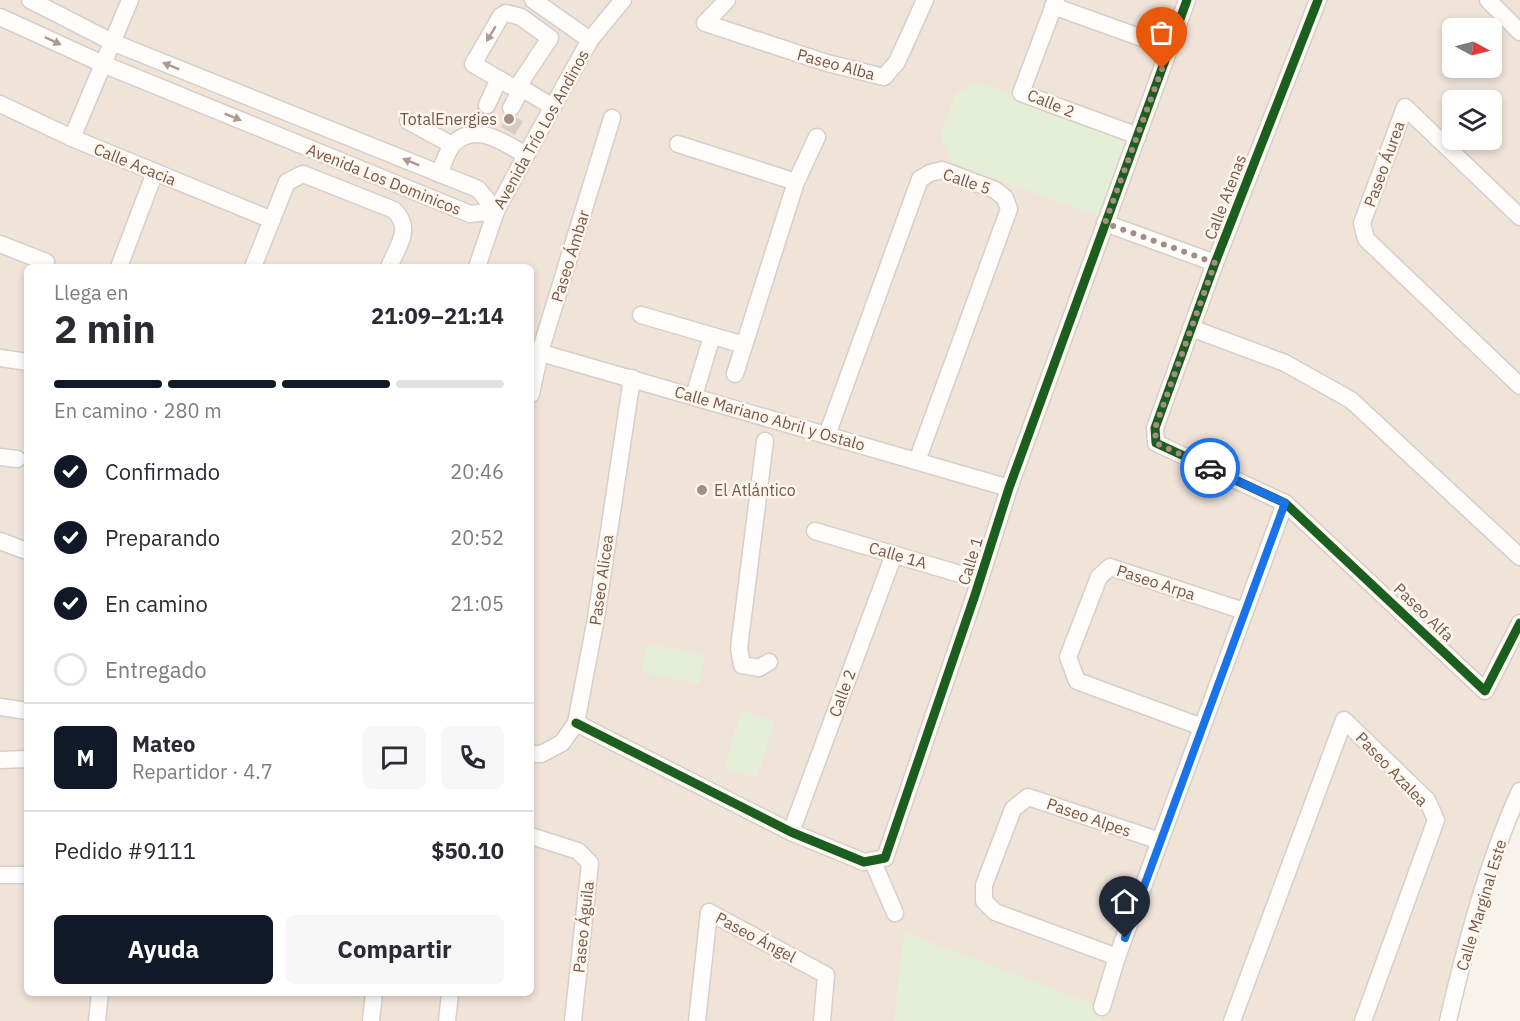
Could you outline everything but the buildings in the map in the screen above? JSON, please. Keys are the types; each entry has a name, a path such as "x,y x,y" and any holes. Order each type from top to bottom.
{"street":[{"name":"Avenida Los Dominicos","path":"30,0 112,42 478,189 496,211"},
{"path":"72,138 130,0"},
{"path":"533,0 590,40"},
{"name":"Avenida Trío Los Andinos","path":"478,264 496,211 526,155 590,40 623,0"},
{"name":"Paseo Alba","path":"727,0 705,23 827,63 884,76 897,62 925,0"},
{"name":"Calle 1","path":"873,862 885,858 1009,488 1187,0"},
{"name":"Calle Atenas","path":"1285,503 1156,443 1155,428 1215,263 1318,0"},
{"path":"1488,0 1520,32"},
{"path":"1055,3 1170,48"},
{"name":"Calle 2","path":"1055,3 1021,93 1137,136"},
{"path":"515,110 524,89 550,38 521,17 506,13 501,16 473,64 499,80 524,89 553,106"},
{"name":"Avenida Los Dominicos","path":"0,17 103,64 470,214 496,211"},
{"path":"487,105 499,80"},
{"name":"Calle Acacia","path":"0,104 72,138 272,220"},
{"name":"Paseo Áurea","path":"1520,217 1405,107 1362,223 1366,239 1520,386"},
{"name":"Paseo Ámbar","path":"534,368 536,351 612,118"},
{"path":"408,120 452,145"},
{"path":"439,174 452,145 478,127 485,133 501,134 526,155"},
{"path":"735,374 796,182 817,137"},
{"path":"678,144 796,182"},
{"name":"Calle 5","path":"827,435 920,179 942,170 995,190 1005,198 1009,208 917,461"},
{"path":"120,264 155,172"},
{"path":"254,264 287,182 303,174 394,210 403,219 405,230 390,264"},
{"path":"1105,223 1215,263"},
{"path":"0,244 46,262"},
{"path":"641,315 744,345"},
{"path":"1191,328 1285,363 1351,400 1520,557"},
{"path":"694,396 712,336"},
{"name":"Calle Mariano Abril y Ostalo","path":"536,351 1009,488"},
{"path":"0,358 24,362"},
{"name":"Paseo Alicea","path":"534,754 541,754 562,743 576,723 596,618 632,378"},
{"path":"765,441 739,648 742,665 759,668 769,662"},
{"path":"0,457 18,459"},
{"path":"1102,1007 1160,841 1285,503"},
{"name":"Paseo Alfa","path":"1285,503 1485,691 1520,623"},
{"name":"Calle 1A","path":"815,531 980,580"},
{"path":"0,541 24,550"},
{"name":"Calle 2","path":"791,832 894,554"},
{"name":"Paseo Arpa","path":"1202,727 1077,681 1068,657 1099,576 1110,567 1244,611"},
{"path":"0,707 24,711"},
{"name":"Paseo Azalea","path":"1232,1021 1344,720 1427,800 1436,820 1363,1021"},
{"path":"576,723 791,832 864,862 873,862 895,913"},
{"path":"0,760 24,759"},
{"name":"Calle Marginal Este","path":"1448,1021 1460,969 1506,821 1520,791"},
{"name":"Paseo Alpes","path":"1118,957 995,912 984,901 984,885 1013,809 1028,797 1160,841"},
{"name":"Paseo Águila","path":"534,837 578,851 590,864 573,1021"},
{"path":"0,875 24,875"},
{"name":"Paseo Ángel","path":"697,1021 709,912 826,975 822,1021"},
{"path":"97,1021 100,996"},
{"path":"371,1021 374,996"},
{"path":"447,1021 450,996"}],"shaded area":[{"path":"0,0 1520,0 1520,791 1448,1021 0,1021"}],"green space":[{"path":"977,82 1132,138 1103,218 953,163 940,136 956,94"},
{"path":"647,643 705,655 699,684 641,672"},
{"path":"741,711 775,721 757,778 724,768"},
{"path":"904,932 1102,1007 1101,1021 894,1021"}],"tunnel":[{"path":"481,121 487,105"},
{"path":"508,131 519,112"}],"cycle path":[{"path":"576,723 791,832 864,862 885,858 1009,488 1187,0"},
{"path":"1318,0 1215,263 1155,428 1156,443 1285,503 1485,691 1520,623"}],"way so far":[{"path":"1162,69 1105,223 1215,263 1155,428 1156,443 1210,468"}],"place":[{"name":"TotalEnergies","path":"509,119"},
{"name":"El Atlántico","path":"702,490"}],"route":[{"path":"1125,938 1285,503 1210,468"}]}
